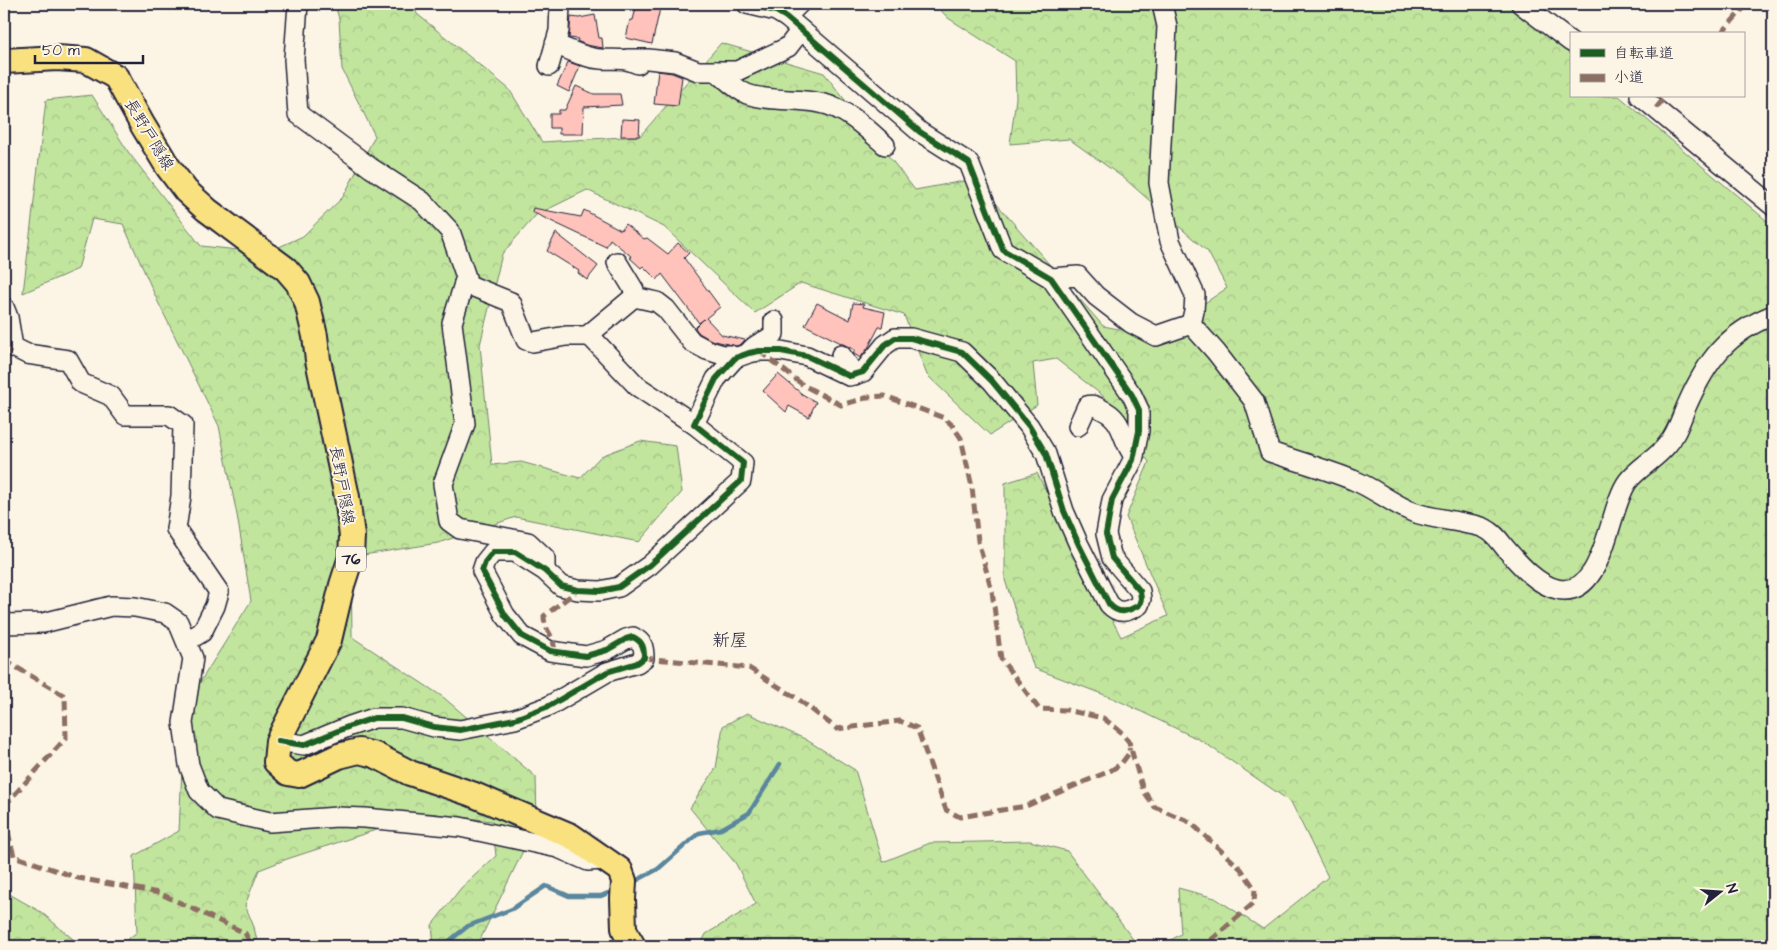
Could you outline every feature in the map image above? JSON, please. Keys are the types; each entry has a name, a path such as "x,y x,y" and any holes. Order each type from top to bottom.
{"main road":[{"name":"長野戸隠線","path":"4,61 57,58 86,60 116,77 147,131 186,191 206,210 286,269 298,283 307,302 347,497 352,536 351,557 342,584 329,640 278,741 276,762 288,773 299,775 338,756 359,751 375,755 410,773 472,794 571,836 620,870 624,880 624,928 633,946"}],"street":[{"path":"298,4 294,59 298,114 371,168 422,201 450,231 466,277 452,322 465,424 444,484 449,521 460,528 528,542 545,558 546,571"},
{"path":"549,66 556,44 560,4"},
{"path":"634,297 656,302 666,309 692,342 707,350 723,355 742,355 759,351 781,351 807,356 849,376 863,372 886,345 895,338 911,338 962,352 992,381 1029,426 1046,454 1064,511 1109,604 1114,610 1121,612 1139,606 1141,599 1140,591 1112,558 1106,534 1112,500 1134,456 1140,431 1139,410 1132,395 1051,278 1003,250 968,162 920,132 801,30 793,10 776,11 747,4"},
{"path":"1162,4 1167,26 1159,183 1170,241 1195,295 1191,324"},
{"path":"1520,4 1570,41"},
{"path":"556,44 578,54 599,59 648,59 676,62 698,71 737,71 788,46 801,30"},
{"path":"627,59 647,69"},
{"path":"716,71 746,94 821,103 842,111 862,124 885,145"},
{"path":"1642,98 1773,206"},
{"path":"617,262 634,290 634,297"},
{"path":"1051,278 1078,276 1096,296 1131,324 1156,336 1191,324"},
{"path":"278,741 304,746 374,718 402,718 434,728 460,730 515,719 549,706 607,672 637,663 644,658 644,646 633,637 608,650 586,656 550,651 522,636 505,615 482,571 485,562 493,552 516,552 546,571 561,586 578,590 600,591 619,587 650,565 741,481 743,463 694,424 637,386 590,336 566,336 534,342 526,340 511,302 464,283"},
{"path":"587,336 634,297"},
{"path":"4,307 8,317 13,347 27,354 68,360 81,383 111,396 125,414 170,415 182,425 181,496 176,529 190,546 219,592 202,632 187,641"},
{"path":"1191,324 1216,352 1254,401 1270,452 1354,480 1414,512 1485,527 1496,536 1506,550 1524,568 1545,586 1559,590 1571,589 1583,583 1597,565 1618,500 1628,481 1668,445 1698,380 1712,357 1748,326 1773,315"},
{"path":"694,424 716,379 754,345 770,338 774,334 774,321"},
{"path":"842,355 855,375"},
{"path":"1078,426 1087,406 1093,404 1109,412 1118,422 1128,450 1134,456"},
{"path":"4,624 43,623 111,606 135,607 165,613 178,622 193,658 183,723 189,765 199,791 218,810 270,822 337,817 460,827 558,848 588,861 603,860"}],"green space":[{"path":"335,4 413,4 417,14 509,89 542,142 640,136 721,43 824,73 915,190 975,179 1103,326 1156,336 1227,288 1208,252 1125,179 1069,139 1010,144 1016,98 1015,61 948,18 935,4 1510,4 1570,54 1570,98 1621,98 1773,226 1773,946 1161,946 1181,934 1178,888 1215,898 1263,929 1328,877 1291,802 1202,741 1115,699 1034,668 1005,580 1005,483 1037,473 1121,637 1168,616 1126,517 1149,462 1103,396 1056,359 1033,363 1037,405 990,435 927,375 904,315 801,283 755,313 664,227 587,190 536,215 502,254 480,345 492,465 521,462 580,478 601,456 640,441 676,446 682,492 639,542 516,517 438,543 351,557 352,637 443,697 536,777 537,822 477,946 434,946 432,925 461,888 496,856 492,821 428,813 259,870 245,905 254,927 258,946 119,946 137,932 134,856 179,831 185,706 251,601 237,515 219,426 158,302 123,224 92,219 78,269 23,293 46,100 92,95 129,153 201,246 266,253 303,236 343,197 375,136 342,69 339,19"},
{"path":"747,713 805,739 855,770 883,862 930,843 1030,841 1067,851 1138,946 700,946 706,934 756,904 736,864 690,808 716,768 723,726"},
{"path":"4,891 41,912 80,945 85,946 4,946"}],"building":[{"path":"637,4 661,4 652,44 626,38 630,20 633,20"},
{"path":"595,15 599,38 602,38 603,48 586,45 577,41 578,39 569,38 571,17 579,18"},
{"path":"568,62 580,66 569,92 557,86"},
{"path":"658,71 682,77 678,106 654,104"},
{"path":"576,86 594,94 620,94 622,105 584,107 583,134 559,134 559,128 550,128 550,114 559,114 559,110 565,110"},
{"path":"622,119 640,120 639,136 621,136"},
{"path":"533,208 581,217 584,210 621,230 625,224 668,254 678,243 689,253 684,258 720,307 706,318 722,335 745,340 736,346 711,340 699,333 695,328 704,319 699,323 662,274 657,280 610,239 606,247 532,212"},
{"path":"556,233 598,266 587,280 578,273 579,271 547,251"},
{"path":"817,303 850,320 853,303 864,304 863,307 885,312 882,327 879,327 868,348 860,358 853,353 855,350 805,325"},
{"path":"778,374 802,394 816,402 809,417 789,406 786,412 763,391"}],"waterway":[{"path":"632,883 658,869 699,833 721,829 749,813 780,764"},
{"path":"443,946 468,926 512,909 546,886 569,896 601,896 608,893"}],"marked path":[{"path":"1723,32 1747,4"},
{"path":"1656,108 1664,98"},
{"path":"4,358 13,347"},
{"path":"759,351 803,385 841,405 869,397 885,396 944,418 952,425 961,438 972,487 978,541 992,591 1001,659 1039,709 1066,710 1103,718 1120,731 1129,742 1143,790 1155,807 1190,822 1241,869 1255,889 1254,903 1204,946"},
{"path":"554,651 553,642 544,616 578,590"},
{"path":"644,658 749,668 798,699 837,729 900,721 917,728 946,810 960,817 1026,806 1110,771 1121,764 1130,752 1129,747"},
{"path":"4,660 65,696 66,738 4,806"},
{"path":"4,817 14,856 78,878 159,893 245,933 252,946"}],"cycle path":[{"path":"278,741 304,745 374,718 402,718 434,727 460,730 515,719 549,706 607,672 637,663 644,658 642,645 633,637 607,650 586,656 550,651 522,636 505,615 482,571 485,562 493,552 515,552 545,571 561,586 578,590 600,591 619,587 650,565 741,481 743,463 694,424 716,379 735,358 759,351 781,351 807,356 849,376 863,372 885,345 895,338 911,338 962,352 992,381 1029,426 1046,454 1064,511 1109,604 1120,611 1139,605 1141,599 1140,591 1112,558 1106,534 1112,500 1133,460 1139,431 1139,410 1132,395 1051,278 1003,250 969,163 920,132 786,17 776,11 747,4"}],"district":[{"name":"新屋","path":"730,640"}]}
